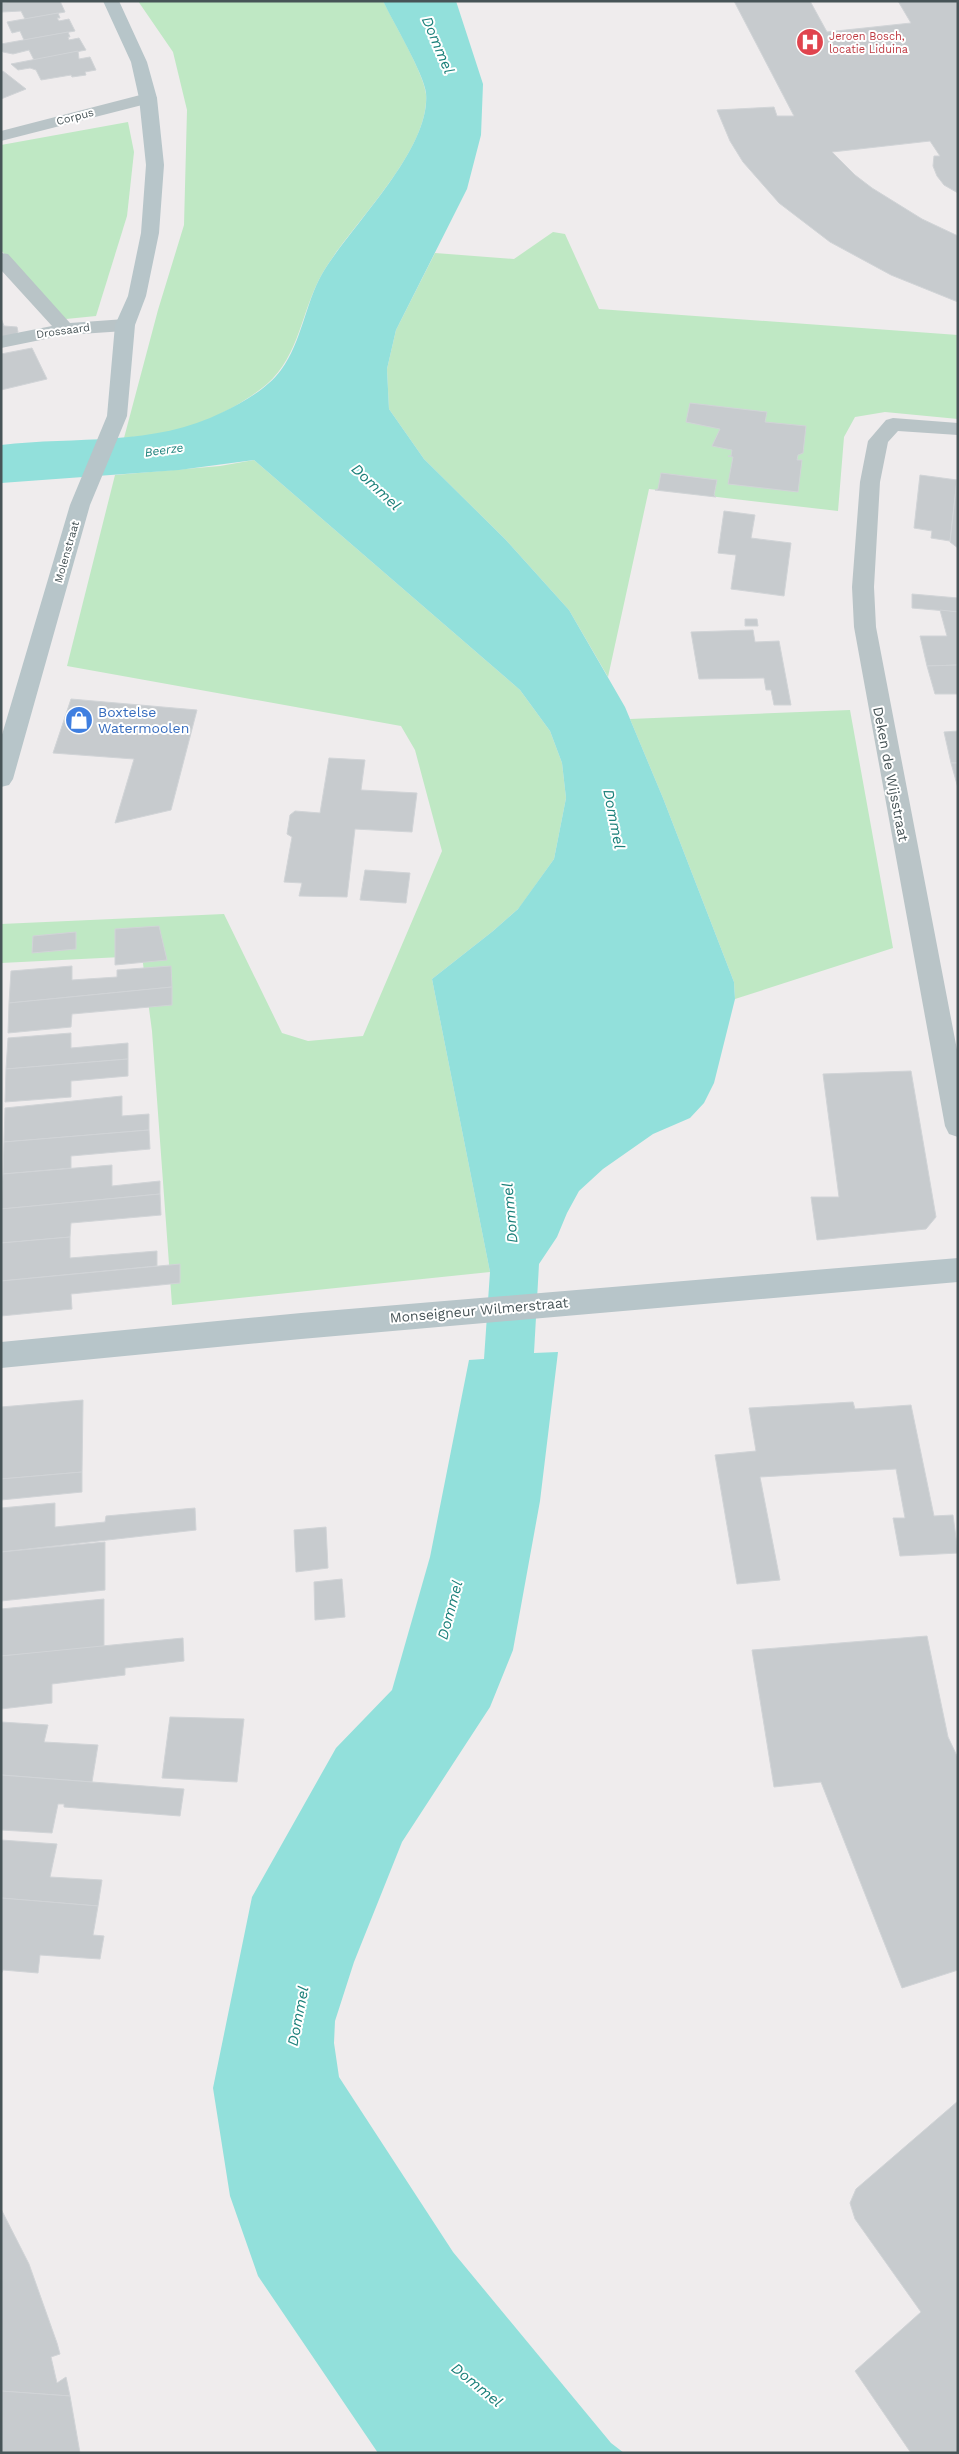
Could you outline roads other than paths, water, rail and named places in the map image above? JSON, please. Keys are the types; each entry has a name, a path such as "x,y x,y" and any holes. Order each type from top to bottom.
{"street":[{"name":"Molenstraat","path":"1,779 80,505 117,416 125,325 137,296 150,233 156,165 148,98 139,62 110,1"},
{"name":"Corpus","path":"1,136 148,98"},
{"path":"1,258 65,329"},
{"name":"Drossaard","path":"1,342 65,329 125,325"},
{"name":"Deken de Wijsstraat","path":"958,429 893,424 878,441 870,482 863,587 865,627 958,1126"},
{"name":"Monseigneur Wilmerstraat","path":"1,1355 301,1326 958,1270"}],"water":[{"path":"383,1 456,1 483,84 481,135 467,189 396,330 387,369 389,409 424,459 505,539 569,610 625,707 663,798 734,982 735,999 714,1083 704,1103 690,1118 653,1134 603,1169 579,1191 557,1237 539,1264 534,1353 558,1352 540,1501 513,1650 490,1707 402,1842 354,1962 335,2021 334,2043 339,2077 453,2252 611,2443 624,2453 378,2453 258,2276 230,2196 213,2088 252,1897 336,1748 392,1690 430,1557 469,1360 484,1359 490,1272 432,979 518,909 554,859 566,798 562,763 550,731 520,690 254,460 179,470 1,483 1,445 114,438 170,431 197,423 239,404 262,389 281,370 294,347 311,298 322,274 403,163 416,139 424,115 426,93 424,84"}],"place":[{"name":"Jeroen Bosch, locatie Liduina","path":"810,42"},
{"name":"Boxtelse Watermoolen","path":"79,720"}],"water label":[{"name":"Dommel","path":"438,45"},
{"name":"Beerze","path":"164,450"},
{"name":"Dommel","path":"376,487"},
{"name":"Dommel","path":"614,819"},
{"name":"Dommel","path":"510,1213"},
{"name":"Dommel","path":"450,1610"},
{"name":"Dommel","path":"298,2016"},
{"name":"Dommel","path":"477,2385"}]}
